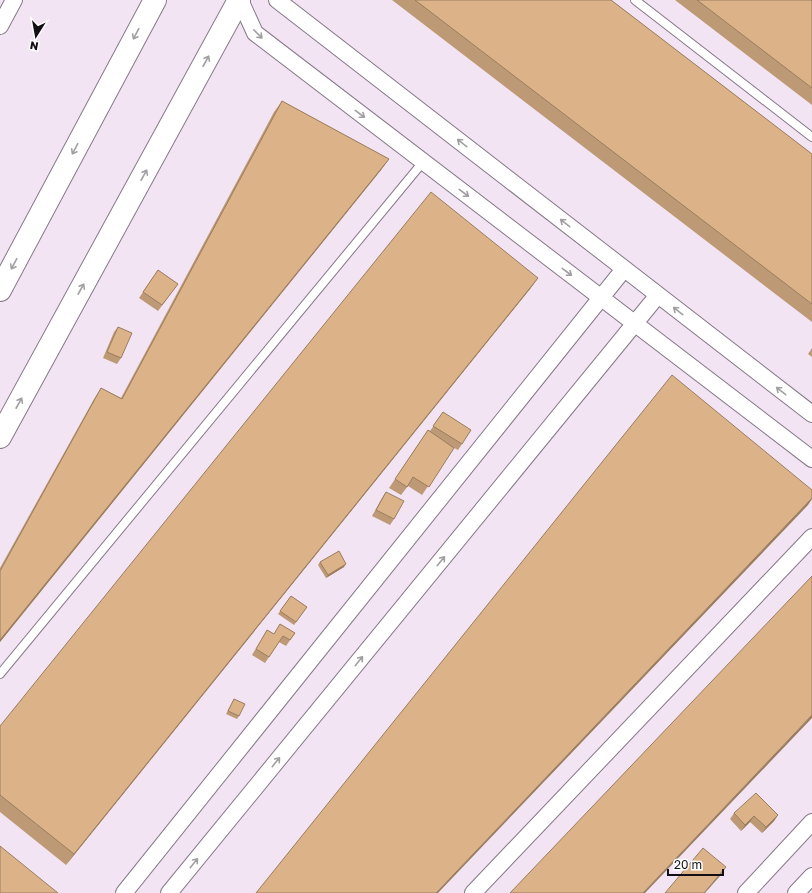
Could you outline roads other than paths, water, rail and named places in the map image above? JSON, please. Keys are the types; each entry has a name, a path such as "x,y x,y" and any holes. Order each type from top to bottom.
{"main road":[{"path":"0,290 155,0"},
{"path":"0,437 240,0"}],"street":[{"path":"0,26 14,0"},
{"path":"240,0 255,33 812,459"},
{"path":"278,0 812,414"},
{"path":"124,893 624,269"},
{"path":"170,893 658,295"},
{"path":"473,893 812,538"},
{"path":"746,893 812,822"},
{"path":"796,893 812,876"}],"lane":[{"path":"635,0 812,136"},
{"path":"0,674 423,162"}]}
